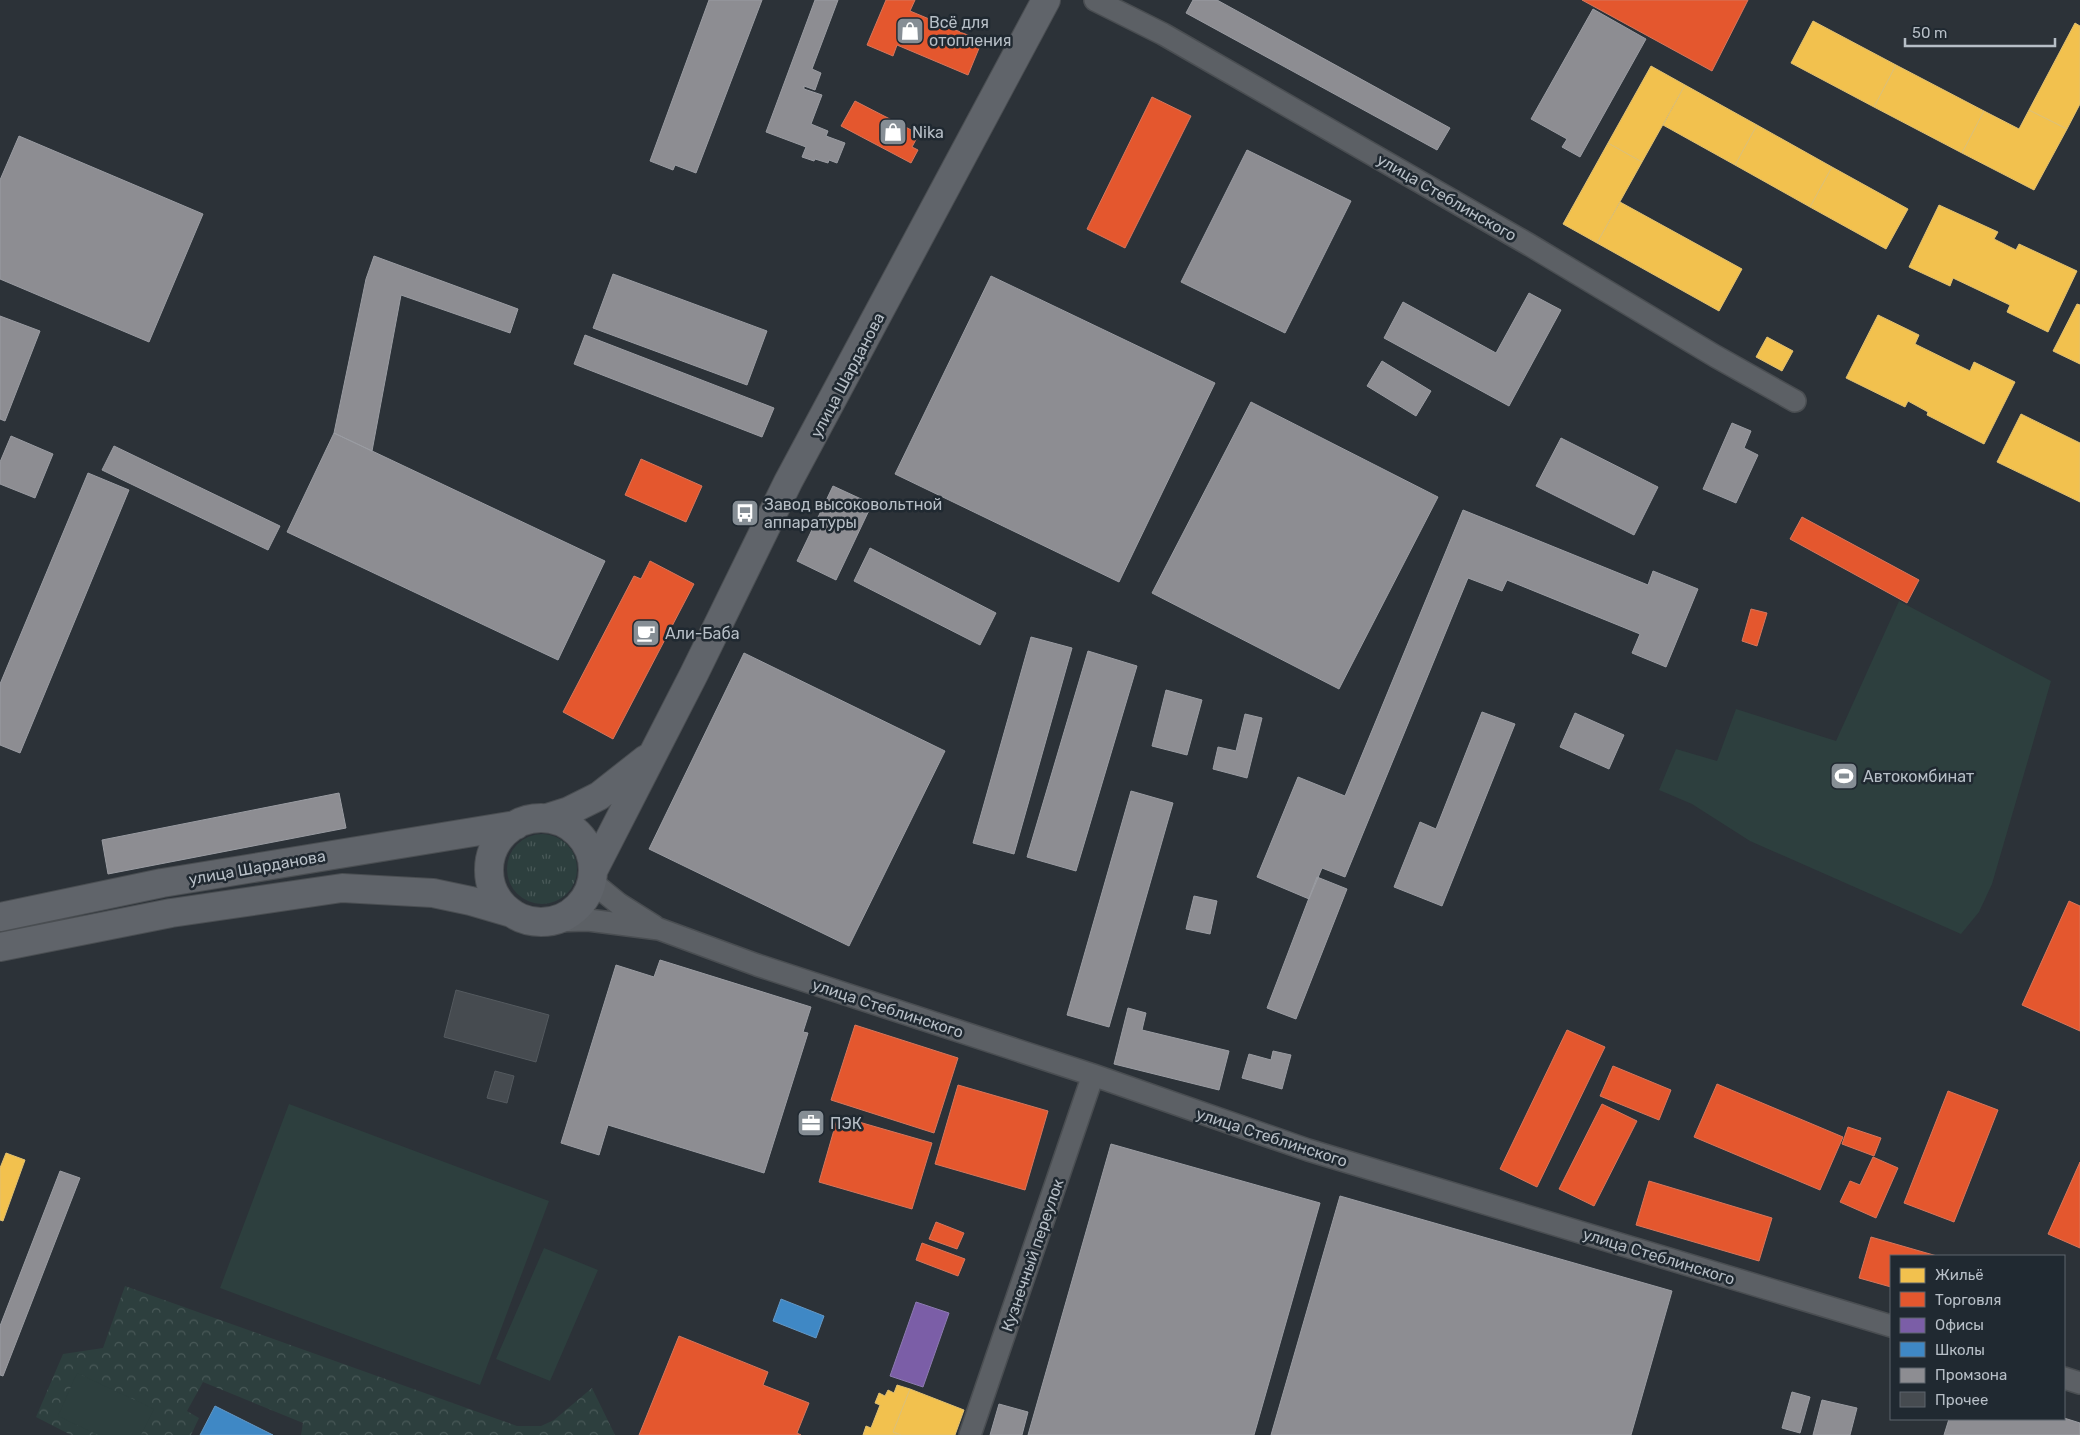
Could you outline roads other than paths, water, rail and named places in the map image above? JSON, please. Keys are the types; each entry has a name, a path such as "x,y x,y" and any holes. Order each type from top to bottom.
{"main road":[{"name":"улица Шарданова","path":"592,877 784,490 1046,0"},
{"path":"548,818 569,811 599,796 653,754"},
{"path":"537,818 548,818 562,822 575,830 585,842 591,856 592,877 586,896 576,908 564,916 550,921 530,921 512,913 502,904 495,893 490,881 492,854 497,842 516,824 537,818"},
{"name":"улица Шарданова","path":"0,917 162,883 516,824"},
{"name":"улица Шарданова","path":"0,947 171,913 342,888 433,893 512,913"}],"street":[{"name":"улица Стеблинского","path":"1095,0 1163,34 1528,244 1715,356 1795,401"},
{"path":"592,877 619,904 659,928"},
{"path":"550,921 588,920 659,928"},
{"name":"улица Стеблинского","path":"659,928 757,965 1093,1075 1308,1150 1890,1326"},
{"name":"Кузнечный переулок","path":"970,1435 1093,1075"},
{"path":"2065,1378 2080,1383"}],"place":[{"name":"Всё для отопления","path":"910,31"},
{"name":"Nika","path":"893,132"},
{"name":"Завод высоковольтной аппаратуры","path":"745,513"},
{"name":"Али-Баба","path":"646,633"},
{"name":"Автокомбинат","path":"1844,776"},
{"name":"ПЭК","path":"811,1123"}]}
